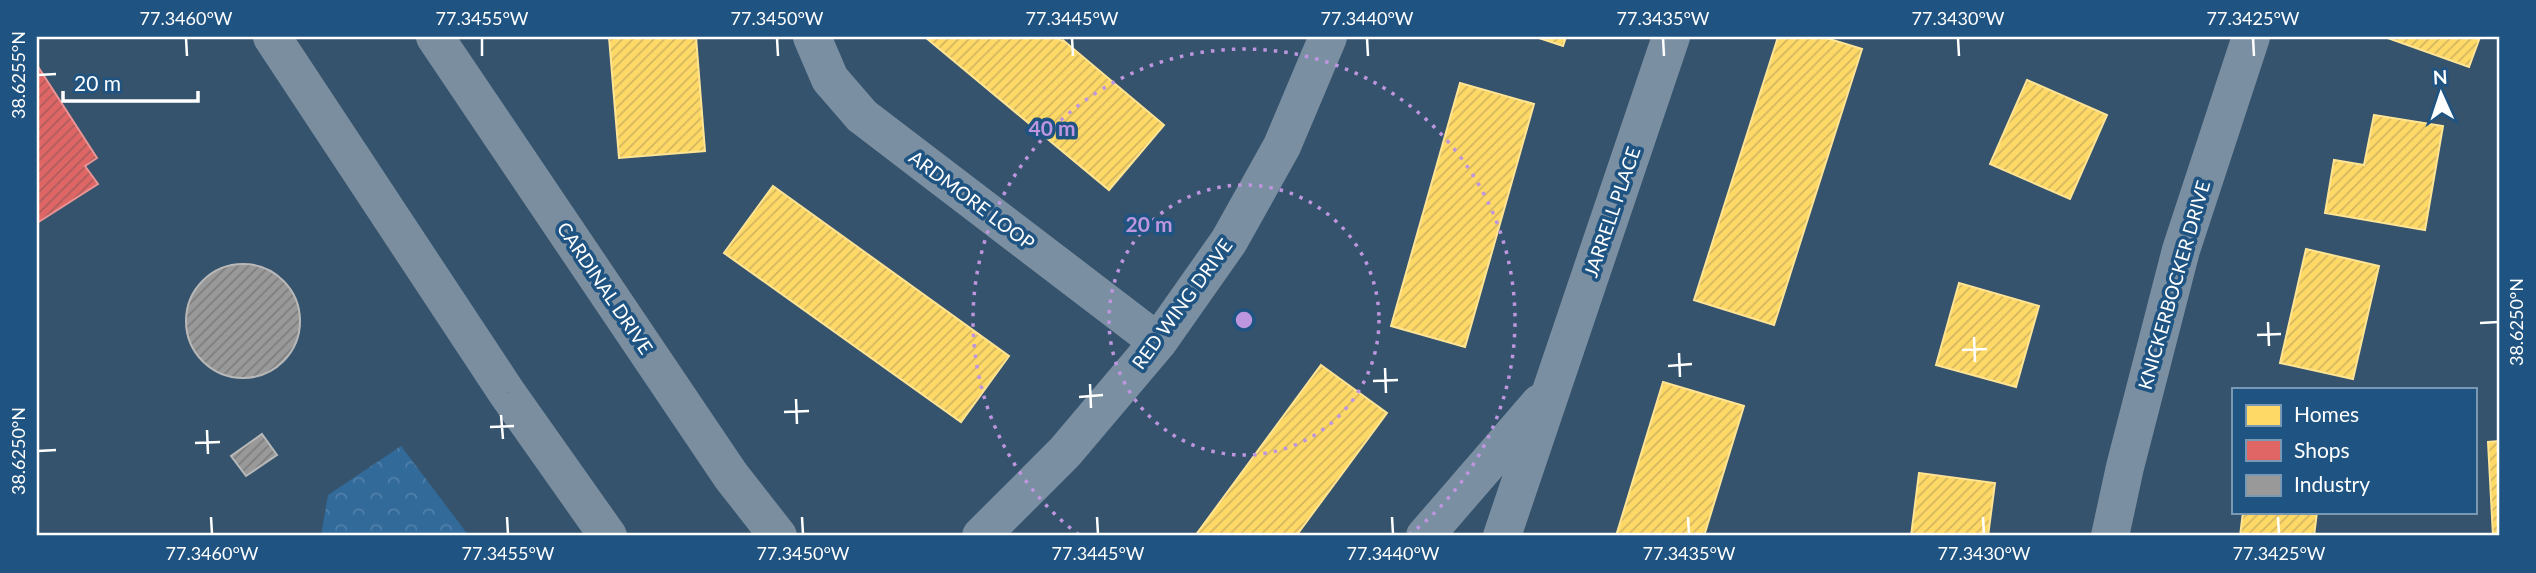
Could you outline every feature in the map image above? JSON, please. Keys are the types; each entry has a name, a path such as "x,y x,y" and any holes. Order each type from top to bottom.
{"main road":[{"path":"272,37 507,393 608,536"},
{"name":"CARDINAL DRIVE","path":"435,37 731,476 778,536"}],"street":[{"name":"ARDMORE LOOP","path":"812,37 830,79 862,116 1158,342"},
{"name":"RED WING DRIVE","path":"982,536 1065,452 1158,342 1229,241 1276,158 1328,37"},
{"name":"JARRELL PLACE","path":"1502,536 1671,37"},
{"name":"KNICKERBOCKER DRIVE","path":"2109,536 2180,250 2251,37"},
{"name":"JARRELL PLACE","path":"1425,536 1553,387"}],"green space":[{"path":"401,446 469,536 321,536 328,495"}],"building: Homes":[{"path":"609,37 696,37 705,151 619,158"},
{"path":"925,37 1056,37 1164,125 1109,190"},
{"path":"1536,37 1566,37 1563,46"},
{"path":"1778,37 1823,37 1862,49 1774,325 1694,300"},
{"path":"2385,37 2480,37 2469,67"},
{"path":"2027,80 2107,115 2070,199 1990,164"},
{"path":"1460,83 1534,104 1465,347 1391,326"},
{"path":"2374,115 2443,126 2425,230 2325,213 2334,160 2364,165"},
{"path":"773,186 1009,356 961,422 724,253"},
{"path":"2306,249 2379,266 2353,379 2280,363"},
{"path":"1959,283 2039,306 2016,387 1936,365"},
{"path":"1321,365 1387,413 1296,536 1195,536"},
{"path":"1663,382 1744,406 1704,536 1616,536"},
{"path":"2499,441 2499,536 2493,536 2488,442"},
{"path":"1919,473 1995,483 1988,536 1911,536"},
{"path":"2243,514 2317,514 2314,536 2240,536"}],"building: Shops":[{"path":"37,65 97,158 85,166 98,184 37,223"}],"building: Industry":[{"path":"243,264 265,269 283,281 295,299 300,321 295,343 283,361 265,373 243,378 221,373 203,361 191,343 186,321 191,299 203,281 221,269"},
{"path":"262,434 277,455 246,476 231,456"}]}
